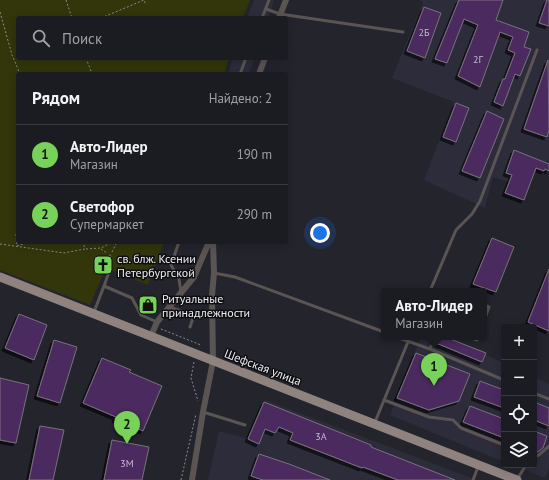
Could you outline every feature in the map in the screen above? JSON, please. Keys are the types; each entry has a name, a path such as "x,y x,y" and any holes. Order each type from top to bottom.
{"main road":[{"name":"Шефская улица","path":"0,276 517,480"}],"street":[{"path":"280,16 286,0"},
{"path":"260,72 264,60"},
{"path":"151,336 156,324 169,306 194,277 208,244"},
{"path":"192,480 213,361 213,244"}],"lane":[{"path":"263,16 269,0"},
{"path":"266,9 280,16"},
{"path":"288,17 403,32"},
{"path":"431,288 456,230 472,214 480,201 537,50"},
{"path":"241,72 245,60"},
{"path":"178,244 171,265 179,279 181,292"},
{"path":"94,313 108,275 110,256"},
{"path":"214,273 235,277 381,331"},
{"path":"104,286 132,298 141,315 156,324"},
{"path":"169,306 194,315 190,327"},
{"path":"212,315 227,315"},
{"path":"405,340 501,379"},
{"path":"430,349 434,340"},
{"path":"374,424 408,341"},
{"path":"537,394 549,399"},
{"path":"384,400 429,417 453,420 461,428 501,444"},
{"path":"203,412 245,425"},
{"path":"537,455 549,446"},
{"path":"473,480 479,465"},
{"path":"517,480 524,468"}],"path":[{"path":"66,0 71,16"},
{"path":"106,16 144,0 146,5"},
{"path":"0,12 12,55 19,72"},
{"path":"87,60 91,72"},
{"path":"0,244 64,253 101,248 109,244"},
{"path":"17,246 24,244"},
{"path":"84,244 85,249"},
{"path":"101,248 110,256 116,244"},
{"path":"156,324 201,345"},
{"path":"194,362 191,378 198,401"},
{"path":"181,480 197,408"}],"shaded area":[{"path":"254,0 274,0 269,16 248,16"},
{"path":"420,0 549,0 549,170 534,167 525,187 493,177 485,208 424,180 454,102 392,78 423,2"},
{"path":"232,60 253,60 250,72 229,72"},
{"path":"420,340 454,340 501,362 501,461 390,415"},
{"path":"537,378 549,384 549,468 545,478 520,468 537,468"},
{"path":"265,400 477,480 208,480 219,431 249,439"}],"green space":[{"path":"0,0 250,0 244,16 16,16 16,60 228,60 225,72 16,72 16,244 163,244 148,285 106,268 90,305 0,270"}],"building":[{"path":"459,0 503,0 496,20 529,32 524,47 531,49 520,76 515,74 503,106 494,102 515,53 508,50 513,37 500,32 480,87 458,76 478,25 464,19 447,63 435,59"},
{"path":"547,0 549,0 549,26 539,23"},
{"path":"424,7 441,13 425,58 407,51"},
{"path":"548,60 549,130 547,137 524,129"},
{"path":"456,103 469,108 456,142 443,137"},
{"path":"487,111 504,119 480,178 462,171"},
{"path":"514,150 549,164 549,171 536,168 524,200 505,193 512,175 506,173"},
{"path":"492,238 514,247 496,292 473,284"},
{"path":"549,269 549,331 537,326 537,324 528,322"},
{"path":"19,314 47,325 34,360 5,348"},
{"path":"54,340 77,347 60,403 37,396"},
{"path":"437,340 453,340 486,353 482,362 436,343"},
{"path":"416,353 470,374 459,401 429,410 397,398"},
{"path":"102,358 131,370 129,372 162,386 143,431 115,419 116,417 83,403"},
{"path":"0,378 29,385 16,443 0,440"},
{"path":"480,381 501,389 501,407 474,397"},
{"path":"264,402 371,445 371,447 455,480 398,480 363,467 362,468 290,440 293,433 279,427 275,433 265,429 259,444 248,439"},
{"path":"537,403 549,408 549,426 537,421"},
{"path":"470,406 501,418 501,437 463,422"},
{"path":"40,426 64,430 53,480 29,480"},
{"path":"537,432 547,436 543,448 538,452"},
{"path":"112,440 149,447 142,480 104,480"},
{"path":"259,454 330,480 263,480 251,476"}],"place":[{"name":"св. блж. Ксении Петербургской","path":"103,265"},
{"name":"Ритуальные принадлежности","path":"148,305"},
{"name":"Авто-Лидер","path":"434,386"},
{"name":"Светофор","path":"127,444"}]}
